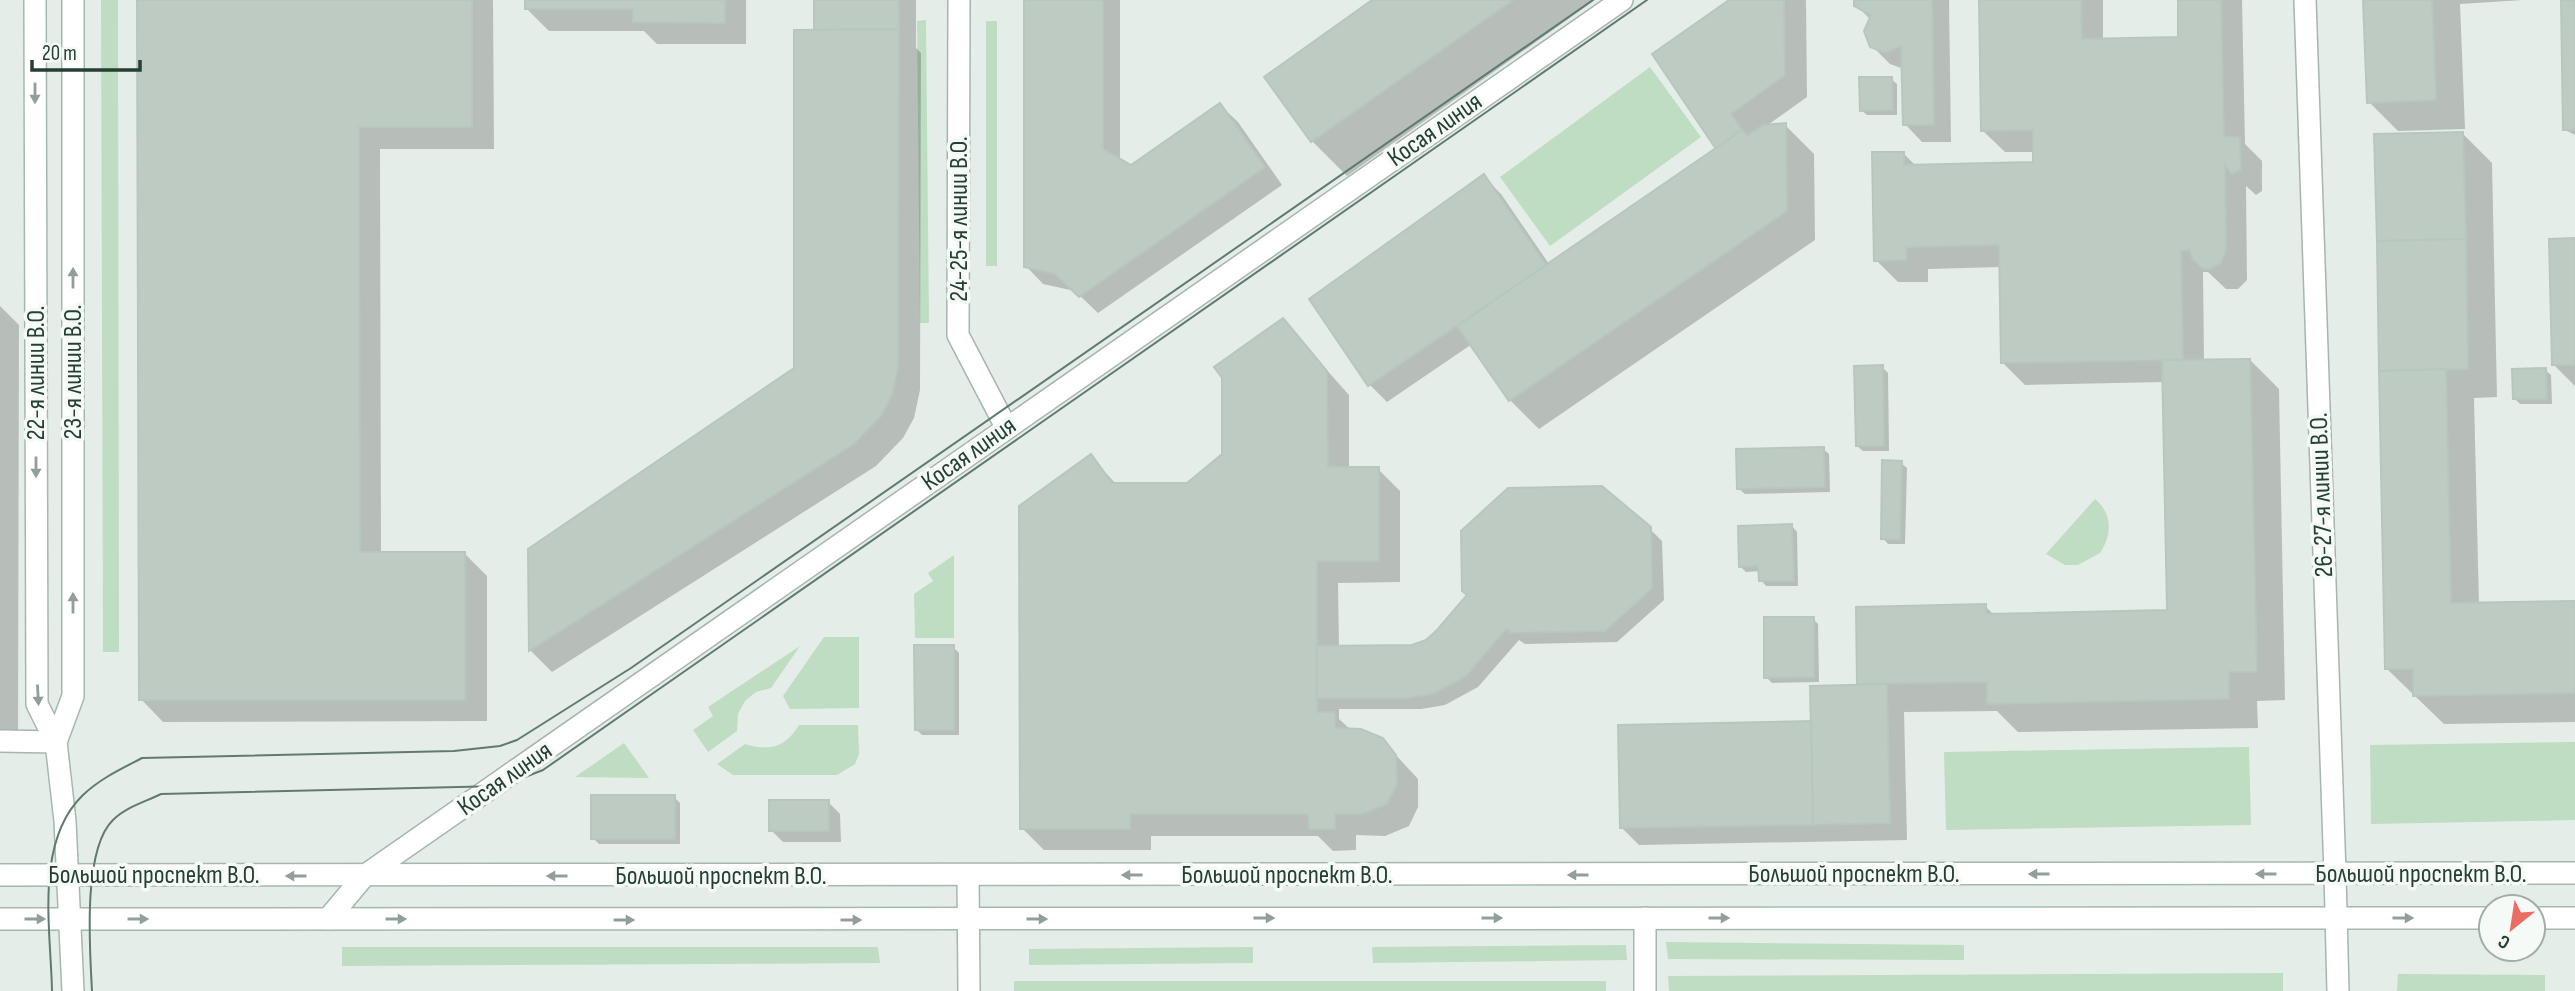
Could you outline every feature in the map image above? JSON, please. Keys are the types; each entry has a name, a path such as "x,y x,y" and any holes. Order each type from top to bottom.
{"main road":[{"name":"22-я линии В.О.","path":"35,0 37,704 56,742"},
{"name":"23-я линии В.О.","path":"56,742 73,696 74,0"},
{"name":"24-25-я линии В.О.","path":"958,0 958,335 1006,427"},
{"name":"Косая линия","path":"328,919 364,876 1622,0"},
{"name":"26-27-я линии В.О.","path":"2305,0 2338,991"},
{"path":"0,741 56,742 73,991"},
{"name":"Большой проспект В.О.","path":"0,875 2575,873"},
{"path":"968,875 969,991"},
{"path":"1645,918 1645,991"},
{"name":"Большой проспект В.О.","path":"0,919 2477,918"},
{"name":"Большой проспект В.О.","path":"2547,918 2575,918"}],"green space":[{"path":"101,0 118,0 119,652 103,652"},
{"path":"926,20 929,323 920,323 917,21"},
{"path":"986,21 997,21 997,266 986,266"},
{"path":"1650,67 1701,137 1550,246 1500,177"},
{"path":"2095,499 2105,511 2109,525 2107,539 2100,553 2078,565 2065,565 2046,554"},
{"path":"954,555 954,638 915,638 914,594 933,581 928,573"},
{"path":"824,637 859,637 859,708 790,709 783,696"},
{"path":"800,646 771,688 756,692 745,701 738,714 737,731 708,752 693,730 713,716 708,707"},
{"path":"799,725 858,725 859,754 855,764 837,775 733,775 717,764 745,744 762,748 783,743"},
{"path":"2575,742 2575,820 2371,824 2370,745"},
{"path":"624,743 649,778 575,777"},
{"path":"2249,747 2251,825 1946,830 1944,752"},
{"path":"1666,942 1964,945 1964,960 1668,959"},
{"path":"1626,945 1627,960 1373,963 1372,947"},
{"path":"342,947 878,947 880,963 342,966"},
{"path":"1253,947 1253,963 1029,965 1029,949"},
{"path":"2283,973 2283,991 1669,991 1668,976"},
{"path":"2398,974 2545,975 2545,991 2397,991"},
{"path":"1014,981 1606,981 1606,991 1014,991"}],"building":[{"path":"137,0 472,0 472,127 359,127 360,552 465,552 465,700 139,700"},
{"path":"525,0 725,0 725,23 633,22 633,9 525,9"},
{"path":"814,0 899,0 899,29 814,30"},
{"path":"1024,0 1103,0 1103,149 1131,165 1220,103 1265,167 1079,297 1055,274 1024,267"},
{"path":"1372,0 1513,0 1311,142 1264,77"},
{"path":"1729,0 1784,0 1785,75 1731,114 1742,130 1716,149 1652,54"},
{"path":"1854,0 1932,0 1934,125 1903,125 1901,46 1886,53 1870,47 1864,31 1871,15 1854,6"},
{"path":"1979,0 2081,0 2082,39 2178,37 2178,0 2221,0 2224,137 2240,137 2241,169 2232,174 2225,165 2226,250 2221,263 2209,269 2202,268 2192,258 2190,250 2181,251 2183,360 2001,363 1999,245 1906,247 1906,260 1874,261 1872,152 1904,152 1904,165 2033,162 2033,130 1981,131"},
{"path":"2363,0 2432,0 2436,100 2367,103"},
{"path":"2561,0 2575,0 2575,130 2563,130"},
{"path":"899,29 898,367 892,395 881,416 854,444 529,651 528,549 794,368 794,30"},
{"path":"1859,77 1892,77 1893,110 1860,111"},
{"path":"1786,123 1787,211 1509,401 1457,326 1742,130 1747,136 1763,125"},
{"path":"2463,132 2466,239 2377,241 2374,134"},
{"path":"1484,174 1546,265 1368,386 1309,299"},
{"path":"2575,238 2575,365 2552,365 2549,239"},
{"path":"2466,239 2468,369 2379,371 2377,241"},
{"path":"1283,318 1327,371 1328,467 1379,467 1379,561 1317,561 1317,712 1335,712 1335,728 1361,729 1383,738 1396,755 1397,784 1387,804 1362,814 1335,814 1335,829 1309,829 1308,814 1130,814 1130,829 1020,829 1019,506 1091,454 1112,483 1187,483 1222,454 1222,378 1214,367"},
{"path":"2250,359 2257,672 2229,672 2229,699 1987,704 1987,682 1857,684 1856,607 1986,604 1986,614 2167,610 2162,360"},
{"path":"1883,365 1884,446 1856,446 1854,366"},
{"path":"2546,368 2547,399 2513,399 2512,369"},
{"path":"2446,369 2451,603 2575,601 2575,693 2413,696 2413,669 2385,669 2379,371"},
{"path":"1824,447 1825,487 1737,489 1736,449"},
{"path":"1882,460 1902,461 1900,540 1881,539"},
{"path":"1602,486 1651,527 1652,588 1605,631 1511,633 1506,629 1466,676 1433,694 1408,698 1317,698 1317,646 1412,645 1426,640 1437,630 1467,595 1462,591 1461,531 1508,488"},
{"path":"1792,524 1794,581 1759,581 1758,566 1739,567 1738,526"},
{"path":"1764,617 1814,617 1814,677 1764,678"},
{"path":"914,645 954,645 954,730 915,730"},
{"path":"1887,684 1890,823 1813,825 1810,686"},
{"path":"1811,721 1813,825 1620,828 1618,725"},
{"path":"591,795 675,795 675,839 591,839"},
{"path":"769,800 829,800 829,831 769,831"}],"tram line":[{"path":"52,991 48,915 51,862 57,837 68,814 83,795 104,779 142,758 454,751 500,746 517,740 631,668 1593,0"},
{"path":"92,991 90,902 96,854 103,834 113,820 124,812 161,794 502,786 543,770 1647,0"}]}
